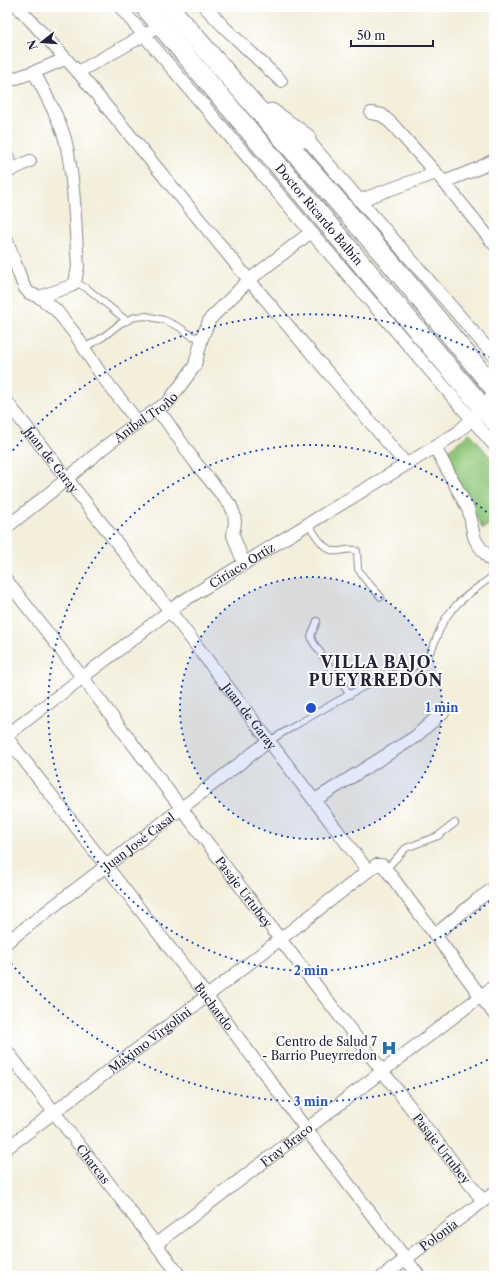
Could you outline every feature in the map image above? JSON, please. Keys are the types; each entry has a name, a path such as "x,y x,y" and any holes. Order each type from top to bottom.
{"main road":[{"name":"Doctor Ricardo Balbín","path":"145,7 486,410"},
{"name":"Doctor Ricardo Balbín","path":"169,7 389,261 494,388"},
{"path":"245,94 306,138"}],"street":[{"path":"18,7 78,72 249,280 406,464"},
{"path":"120,7 311,232 486,410 494,445"},
{"path":"205,7 224,28 281,81"},
{"path":"78,72 145,36 160,25"},
{"path":"7,81 65,59"},
{"path":"34,72 54,112 64,138 70,166 78,267 75,282 71,286 39,297"},
{"path":"371,113 382,115 388,120 440,177 492,238"},
{"path":"306,138 494,356"},
{"path":"7,151 9,171 30,161"},
{"path":"360,200 440,177 479,168 494,160"},
{"name":"Anibal Troilo","path":"7,527 103,448 168,402 189,374 210,319 249,280 311,232"},
{"path":"7,241 24,287 29,293 39,297 56,310 84,348 102,376 138,422"},
{"name":"Juan de Garay","path":"7,402 270,740 368,871"},
{"name":"Ciriaco Ortiz","path":"7,736 180,603 435,447 457,433 486,410"},
{"path":"156,411 165,419 181,444 231,506 235,522 233,535 244,564"},
{"path":"435,447 468,508 478,545 494,564"},
{"name":"Pasaje Urtubey","path":"7,581 83,678 280,939 483,1202"},
{"path":"315,800 415,737 444,711"},
{"name":"Buchardo","path":"7,736 207,996 306,1129 419,1276"},
{"name":"Juan José Casal","path":"7,942 270,740"},
{"path":"368,871 376,866 382,865 386,869 494,1014"},
{"name":"Máximo Virgolini","path":"7,1148 368,871"},
{"path":"436,935 477,900 494,888"},
{"name":"Fray Braco","path":"156,1244 494,986"},
{"name":"Charcas","path":"7,1051 180,1276"},
{"name":"Polonia","path":"383,1276 494,1193"}],"lane":[{"path":"75,282 88,289 127,321"},
{"path":"84,348 121,324 135,317 146,316 164,320 179,327 192,336 202,338"},
{"path":"308,524 323,544 330,550 337,552 353,549 357,551 358,569 381,597"},
{"path":"270,740 374,682 415,666 423,661 429,654 448,614 456,605 494,575"},
{"path":"317,621 311,636 313,642 350,695"},
{"path":"386,869 406,848 438,836 455,823"}],"green space":[{"path":"470,433 494,462 494,520 483,529 442,455"}],"place":[{"name":"Centro de Salud 7 - Barrio Pueyrredon","path":"389,1048"}],"district":[{"name":"VILLA BAJO PUEYRREDÓN","path":"376,671"}]}
